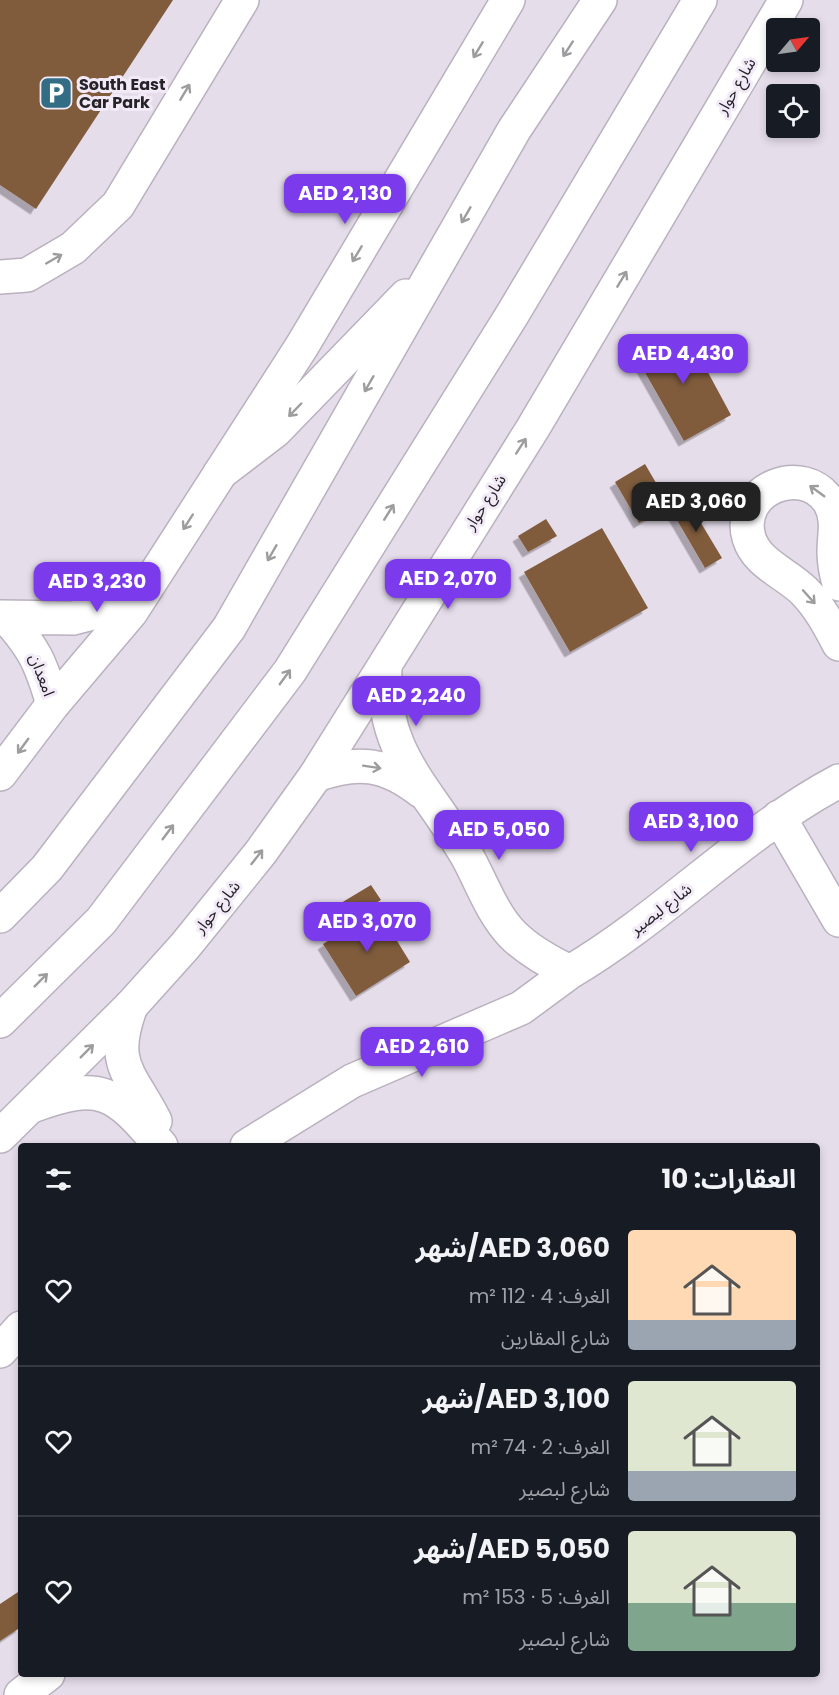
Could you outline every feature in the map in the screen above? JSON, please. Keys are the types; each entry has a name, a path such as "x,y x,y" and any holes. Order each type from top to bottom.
{"main road":[{"path":"0,277 27,275 73,248 118,205 242,0"},
{"path":"0,774 53,704 131,612 302,346 508,0"},
{"path":"0,916 48,868 229,628 514,130 600,0"},
{"path":"0,1021 101,921 290,671 512,315 699,0"},
{"name":"شارع حوار","path":"0,1136 131,1006 185,946 231,890 316,775 385,668 447,561 539,418 786,0"},
{"path":"220,473 275,431 439,263"},
{"path":"839,584 834,553 837,526 835,514 823,494 804,483 792,482 780,483 761,494 749,514 747,526 753,548 768,564 803,590 824,616 839,644"},
{"name":"امعدان","path":"3,617 73,618 100,611 145,588"},
{"name":"امعدان","path":"3,617 28,642 42,664 53,704"},
{"path":"385,668 385,708 390,727 400,753 423,792 466,854 512,934 546,960 570,972"},
{"path":"316,775 339,767 375,767 392,772 423,792"},
{"name":"شارع لبصير","path":"252,1143 352,1081 521,1008 570,972 621,940 779,817 839,781"},
{"path":"779,817 839,920"},
{"path":"131,1006 121,1032 123,1062 128,1077 156,1122 161,1143"},
{"path":"32,1106 64,1094 96,1092 126,1106 159,1143"},
{"path":"0,1351 18,1332"},
{"path":"21,1695 44,1677"}],"building":[{"name":"South East Car Park","path":"0,0 173,0 36,209 0,185"},
{"path":"690,339 731,415 684,441 630,346"},
{"path":"645,464 669,505 639,523 615,482"},
{"path":"686,498 722,558 705,568 670,508"},
{"path":"546,519 557,536 528,552 518,536"},
{"path":"602,528 648,608 570,652 524,572"},
{"path":"371,885 381,900 340,924 331,909"},
{"path":"378,910 410,962 356,996 323,944"},
{"path":"18,1592 18,1629 0,1641 0,1604"}],"place":[{"name":"South East Car Park","path":"56,93"}]}
